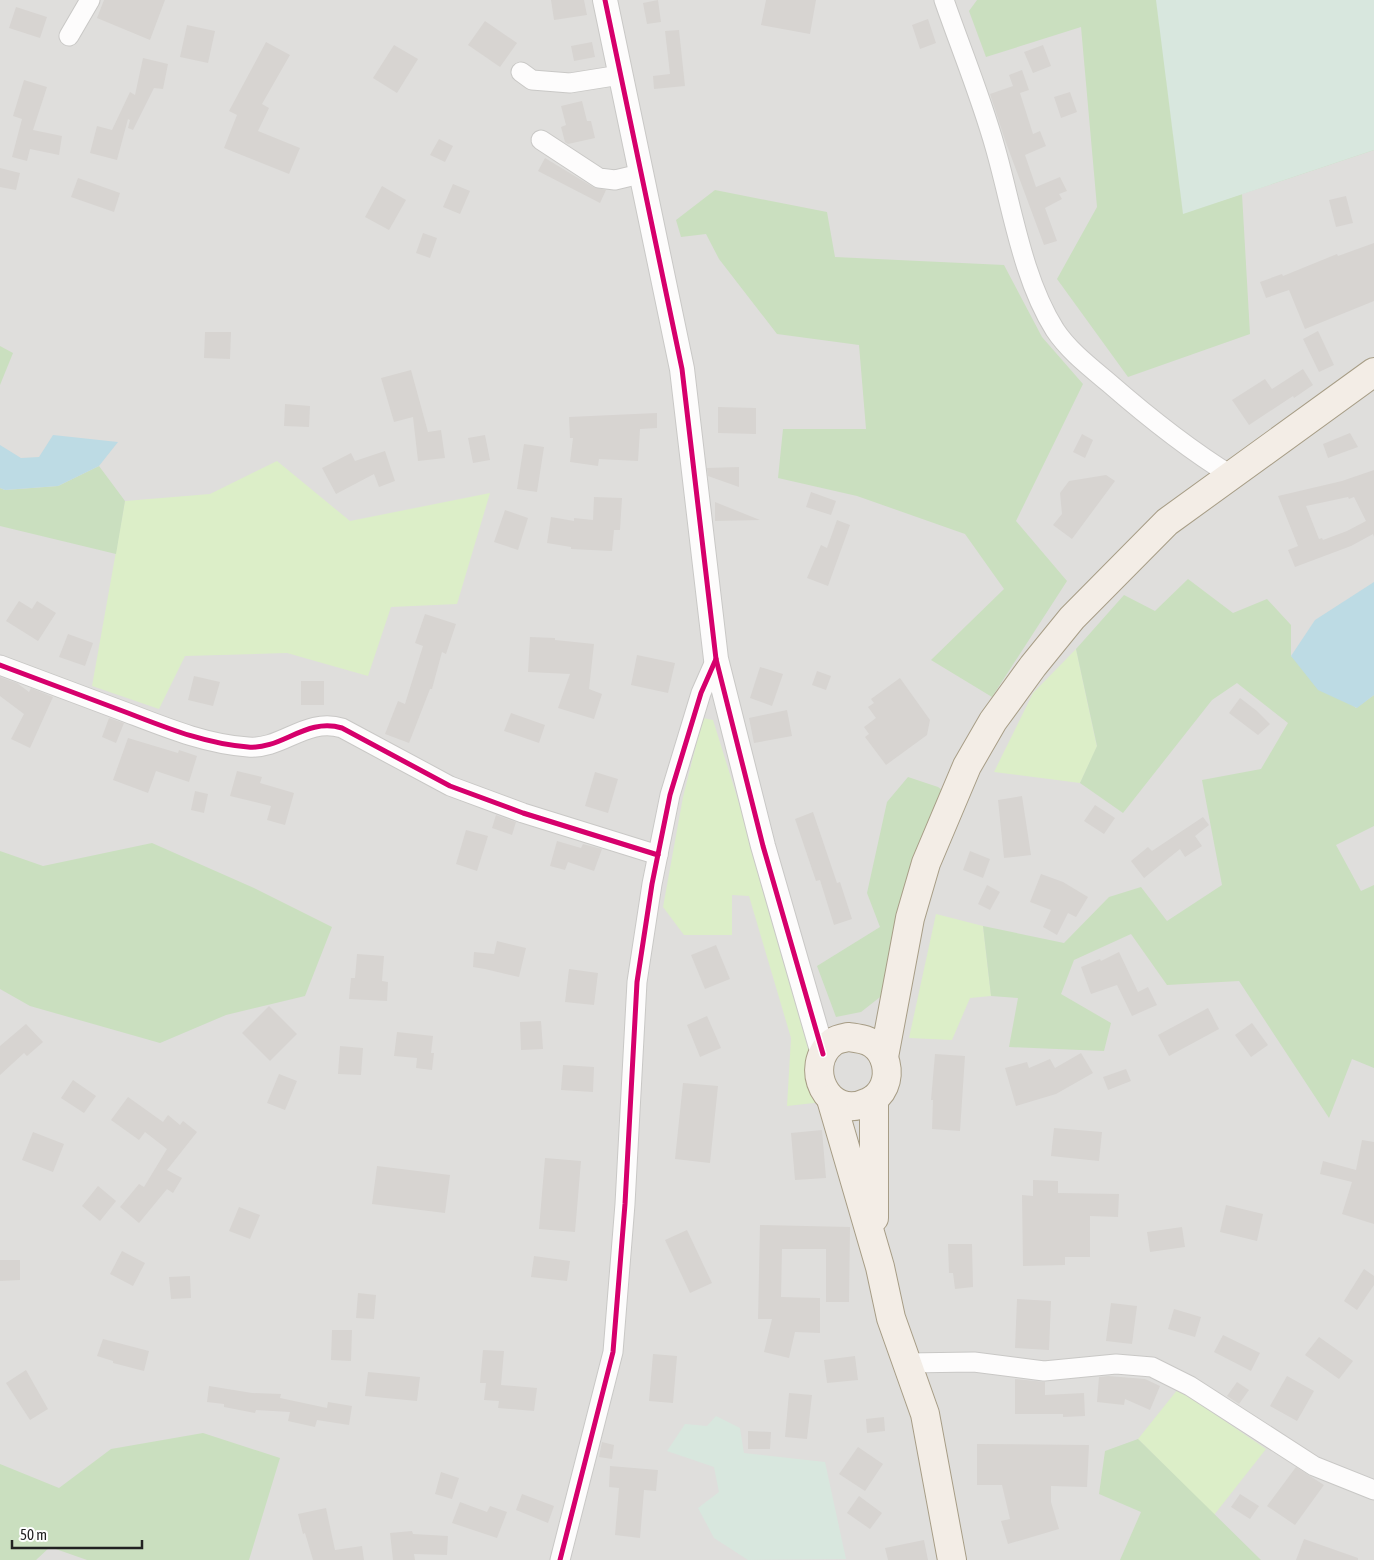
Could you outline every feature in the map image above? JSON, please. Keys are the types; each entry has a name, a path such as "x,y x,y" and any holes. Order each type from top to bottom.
{"main road":[{"path":"831,1099 844,1106 860,1106 874,1099 884,1087 887,1072 884,1057 910,918 926,863 966,766 993,721 1033,666 1072,618 1167,522 1374,372"},
{"path":"884,1057 874,1045 860,1038 848,1036 834,1042 823,1054 819,1069 822,1086 831,1099 880,1268 892,1318 925,1414 952,1560"},
{"path":"874,1099 874,1250"}],"street":[{"path":"69,36 90,0"},
{"path":"605,0 682,369 716,659 763,846 823,1054"},
{"path":"944,0 994,145 1026,265 1041,306 1056,331 1079,358 1142,412 1198,455 1232,476"},
{"path":"521,72 532,80 570,83 620,75"},
{"path":"541,140 599,178 615,180 640,174"},
{"path":"560,1560 577,1488 606,1386 613,1352 625,1204 637,982 658,855 670,795 700,693 716,659"},
{"path":"0,665 184,734 228,745 250,748 266,745 316,726 330,724 342,728 450,786 523,813 658,855"},
{"path":"906,1363 974,1362 1044,1370 1116,1364 1152,1367 1190,1386 1314,1466 1374,1490"}],"shaded area":[{"path":"0,0 1374,0 1374,1560 0,1560"},
{"path":"1156,0 1374,0 1374,150 1183,214"},
{"path":"716,1416 740,1428 744,1453 825,1462 846,1559 748,1560 714,1538 698,1508 719,1492 714,1467 667,1451 685,1424 707,1426"}],"green space":[{"path":"977,0 1374,0 1374,150 1242,194 1250,334 1128,377 1057,279 1097,207 1081,27 986,57 969,11"},
{"path":"715,190 827,212 835,257 1004,265 1042,337 1083,384 1016,521 1067,581 992,697 931,660 1004,589 965,534 857,496 778,478 783,429 866,429 859,345 777,334 719,259 706,234 681,237 676,220"},
{"path":"0,346 13,353 0,385"},
{"path":"277,461 350,521 490,493 457,604 391,607 368,676 287,653 185,656 159,709 92,686 125,501 210,494"},
{"path":"99,466 125,501 116,554 0,526 0,488 5,490 58,486"},
{"path":"1188,579 1233,613 1267,599 1291,625 1291,656 1356,708 1374,695 1374,826 1336,845 1361,891 1374,885 1374,1068 1352,1059 1329,1118 1239,981 1167,985 1131,934 1074,960 1061,994 1111,1023 1104,1051 1009,1047 1018,998 991,996 983,926 1064,943 1109,897 1141,887 1167,921 1222,885 1202,780 1261,769 1288,723 1237,683 1212,700 1123,813 1080,783 1097,746 1076,649 1124,595 1155,611"},
{"path":"1076,649 1097,747 1080,783 994,772 1033,693"},
{"path":"703,718 713,720 832,1101 787,1106 791,1038 749,896 732,895 732,935 684,935 663,907 683,797"},
{"path":"908,777 938,787 946,793 889,990 861,1012 836,1017 817,966 880,927 867,893 887,802"},
{"path":"152,843 254,888 332,927 305,996 226,1015 160,1043 30,1006 0,989 0,851 43,866"},
{"path":"936,914 983,926 991,996 970,998 952,1040 909,1038"},
{"path":"1178,1389 1266,1449 1214,1515 1138,1439"},
{"path":"203,1433 280,1458 249,1560 87,1560 50,1547 36,1560 0,1560 0,1464 59,1488 111,1449"},
{"path":"1138,1439 1261,1560 1120,1560 1141,1512 1099,1494 1105,1451"}],"water":[{"path":"53,435 118,442 99,466 58,486 5,490 0,488 0,445 21,458 39,457"},
{"path":"1374,582 1374,695 1357,708 1318,690 1291,656 1315,620"}],"building":[{"path":"104,0 165,0 150,40 97,18"},
{"path":"551,0 584,0 587,15 554,20"},
{"path":"658,0 661,22 647,24 643,3"},
{"path":"766,0 816,0 810,34 761,25"},
{"path":"16,7 47,17 40,38 9,28"},
{"path":"928,19 936,43 920,49 912,25"},
{"path":"485,21 517,43 500,67 468,45"},
{"path":"187,25 215,31 208,63 180,57"},
{"path":"679,30 685,86 654,89 653,76 670,74 665,31"},
{"path":"266,42 290,55 262,104 269,108 258,131 300,148 289,174 224,148 237,115 229,111"},
{"path":"592,42 595,57 574,61 571,46"},
{"path":"394,45 418,59 397,93 373,78"},
{"path":"1043,45 1051,66 1033,73 1024,52"},
{"path":"143,58 168,64 163,89 154,88 133,130 128,128 130,120 128,119 117,160 90,153 97,126 112,130 130,92 135,95"},
{"path":"1022,70 1029,90 1020,93 1033,134 1040,131 1046,146 1025,155 1036,187 1060,177 1067,191 1059,194 1062,199 1045,208 1057,241 1044,245 990,94 1013,86 1009,75"},
{"path":"24,80 47,87 33,130 62,136 59,155 30,149 27,161 12,157 22,119 13,116"},
{"path":"1070,92 1077,112 1061,118 1054,97"},
{"path":"582,101 587,121 591,121 595,138 568,144 565,142 561,127 566,125 561,106"},
{"path":"439,139 453,146 445,162 430,155"},
{"path":"545,158 593,187 606,190 600,203 538,171"},
{"path":"0,168 20,173 16,190 0,187"},
{"path":"78,178 120,193 114,212 71,197"},
{"path":"453,184 470,191 460,214 443,207"},
{"path":"382,186 406,200 389,230 365,217"},
{"path":"1346,196 1353,223 1336,227 1329,200"},
{"path":"423,233 437,238 430,258 416,253"},
{"path":"1374,243 1374,301 1305,329 1289,290 1266,298 1260,282 1282,274 1283,276 1337,254 1338,256"},
{"path":"1318,331 1334,365 1319,372 1303,339"},
{"path":"205,332 231,332 230,359 204,358"},
{"path":"1303,369 1313,385 1249,425 1232,400 1265,379 1272,389"},
{"path":"411,370 428,432 441,430 445,458 418,461 413,417 394,422 381,378"},
{"path":"285,404 310,406 309,427 284,426"},
{"path":"718,407 756,408 756,434 718,433"},
{"path":"657,413 657,428 640,429 638,461 599,459 598,466 570,462 573,438 570,438 569,417"},
{"path":"1350,433 1358,447 1328,458 1323,444"},
{"path":"1082,434 1093,440 1085,458 1073,452"},
{"path":"485,435 490,460 473,463 468,438"},
{"path":"524,444 544,447 537,492 517,489"},
{"path":"385,451 395,481 379,487 374,474 336,494 322,468 351,453 355,461"},
{"path":"739,467 739,487 708,476 707,468"},
{"path":"1374,470 1374,537 1373,534 1351,546 1295,567 1288,550 1298,546 1278,496 1342,481","holes":["1348,497 1349,499 1354,497 1366,521 1347,531 1323,540 1322,538 1319,539 1306,506"]},
{"path":"1106,475 1115,481 1072,539 1053,525 1062,514 1060,493 1069,481"},
{"path":"811,492 836,501 831,515 806,507"},
{"path":"594,497 622,498 620,530 614,530 612,551 571,549 571,547 547,543 551,517 574,521 574,518 593,520"},
{"path":"715,502 760,520 715,521"},
{"path":"505,510 528,518 518,550 494,542"},
{"path":"837,520 850,525 828,586 807,578 821,545 827,548"},
{"path":"19,601 32,609 37,601 56,613 38,641 6,621"},
{"path":"425,614 456,624 446,654 442,652 432,689 430,689 409,743 385,734 398,701 405,704 423,646 415,643"},
{"path":"68,634 93,643 85,666 59,657"},
{"path":"530,637 555,638 555,640 594,644 589,689 602,694 594,719 558,708 570,674 528,672"},
{"path":"637,655 675,663 668,693 631,685"},
{"path":"760,667 783,674 772,706 750,698"},
{"path":"817,671 831,676 826,690 812,685"},
{"path":"194,676 220,682 213,706 188,700"},
{"path":"0,677 17,683 29,692 31,688 53,697 30,748 11,739 24,714 0,696"},
{"path":"900,678 930,720 927,735 886,765 865,737 869,734 864,727 876,718 868,707 874,703 871,699"},
{"path":"301,681 324,681 324,705 301,705"},
{"path":"1240,698 1270,724 1258,735 1229,713"},
{"path":"787,710 792,736 754,743 749,718"},
{"path":"511,713 545,725 539,743 504,731"},
{"path":"109,718 124,723 116,743 102,737"},
{"path":"128,738 178,753 179,750 197,756 189,782 156,771 148,793 113,780"},
{"path":"237,771 262,777 260,783 294,793 285,825 267,820 271,806 230,796"},
{"path":"595,772 618,779 608,813 585,806"},
{"path":"195,791 208,794 204,813 191,810"},
{"path":"1022,796 1031,855 1004,858 998,800"},
{"path":"1095,805 1115,818 1104,834 1084,821"},
{"path":"813,812 837,883 840,882 852,919 834,925 820,880 816,881 795,819"},
{"path":"496,815 516,822 512,835 492,828"},
{"path":"1203,817 1209,825 1195,836 1202,846 1185,857 1180,849 1144,878 1131,861 1148,847 1152,851"},
{"path":"466,830 488,836 477,871 456,864"},
{"path":"557,841 581,848 583,844 602,849 594,871 568,862 565,870 550,866"},
{"path":"970,851 990,859 983,878 963,870"},
{"path":"1041,874 1063,882 1088,897 1076,917 1068,913 1057,935 1043,927 1051,910 1030,902"},
{"path":"987,885 1000,892 990,910 978,904"},
{"path":"497,941 526,948 519,977 473,967 474,952 494,954"},
{"path":"716,945 730,979 705,989 691,955"},
{"path":"1119,952 1138,992 1148,987 1157,1005 1132,1016 1117,985 1091,994 1081,967 1100,959 1101,961"},
{"path":"357,954 384,956 382,981 388,982 387,1001 349,999 351,978 355,978"},
{"path":"569,969 598,973 594,1005 565,1002"},
{"path":"269,1006 297,1034 270,1061 242,1033"},
{"path":"1208,1008 1219,1029 1169,1056 1158,1035"},
{"path":"707,1016 721,1048 700,1057 687,1025"},
{"path":"541,1021 543,1049 521,1050 520,1022"},
{"path":"1252,1023 1268,1045 1251,1057 1235,1035"},
{"path":"26,1024 43,1042 27,1056 24,1053 0,1075 0,1046"},
{"path":"397,1032 433,1036 432,1070 416,1068 417,1058 394,1056"},
{"path":"340,1046 363,1048 361,1075 338,1074"},
{"path":"1081,1053 1093,1073 1056,1094 1016,1106 1005,1068 1027,1062 1029,1068 1050,1059 1055,1068"},
{"path":"935,1054 965,1056 960,1131 932,1129 933,1100 931,1100"},
{"path":"563,1065 594,1067 593,1092 561,1090"},
{"path":"1126,1069 1131,1081 1108,1090 1103,1077"},
{"path":"279,1074 297,1081 285,1110 267,1103"},
{"path":"73,1080 96,1096 84,1113 61,1098"},
{"path":"683,1083 718,1086 710,1163 675,1159"},
{"path":"128,1097 163,1122 168,1115 180,1125 183,1121 197,1132 167,1170 182,1178 173,1193 167,1189 139,1223 120,1207 139,1184 144,1187 167,1149 145,1132 139,1140 111,1120"},
{"path":"1054,1128 1102,1132 1099,1161 1051,1156"},
{"path":"822,1130 826,1178 795,1180 791,1133"},
{"path":"33,1132 64,1144 53,1172 22,1160"},
{"path":"1362,1140 1374,1142 1374,1224 1342,1214 1352,1182 1320,1174 1323,1161 1356,1170"},
{"path":"545,1158 581,1161 575,1232 539,1229"},
{"path":"377,1166 450,1175 445,1213 372,1204"},
{"path":"1033,1180 1058,1181 1058,1193 1119,1194 1118,1217 1090,1216 1090,1257 1065,1257 1065,1265 1023,1266 1022,1195 1033,1196"},
{"path":"98,1186 116,1201 100,1221 82,1206"},
{"path":"1226,1205 1263,1214 1257,1241 1220,1232"},
{"path":"239,1207 260,1215 250,1239 229,1231"},
{"path":"760,1225 850,1227 849,1302 826,1302 826,1249 782,1249 781,1297 820,1298 820,1333 795,1332 789,1358 764,1352 772,1319 758,1319"},
{"path":"1182,1227 1185,1247 1150,1252 1147,1232"},
{"path":"687,1230 712,1283 690,1293 665,1240"},
{"path":"948,1244 972,1244 973,1287 955,1289 953,1273 949,1273"},
{"path":"122,1251 145,1263 133,1286 110,1274"},
{"path":"534,1256 570,1261 567,1281 531,1277"},
{"path":"0,1260 20,1260 20,1280 0,1281"},
{"path":"1364,1269 1374,1276 1374,1285 1357,1310 1344,1301"},
{"path":"190,1276 191,1298 171,1299 169,1277"},
{"path":"358,1293 376,1295 374,1319 356,1318"},
{"path":"1017,1299 1051,1301 1049,1350 1015,1348"},
{"path":"1111,1303 1137,1306 1132,1344 1106,1341"},
{"path":"1174,1309 1201,1317 1195,1337 1168,1329"},
{"path":"332,1330 352,1330 351,1361 331,1360"},
{"path":"1223,1335 1260,1353 1251,1371 1214,1352"},
{"path":"1319,1337 1353,1361 1339,1379 1305,1355"},
{"path":"103,1339 149,1351 144,1371 113,1363 113,1361 97,1356"},
{"path":"483,1350 504,1351 501,1385 537,1388 534,1411 498,1408 499,1401 484,1400 486,1383 480,1383"},
{"path":"653,1354 677,1356 673,1403 649,1401"},
{"path":"855,1356 858,1380 827,1383 824,1360"},
{"path":"26,1370 48,1409 30,1420 6,1383"},
{"path":"368,1372 420,1377 417,1401 365,1396"},
{"path":"1287,1376 1314,1391 1297,1421 1270,1406"},
{"path":"1099,1377 1145,1379 1160,1386 1150,1410 1125,1399 1124,1405 1097,1402"},
{"path":"1015,1379 1045,1382 1045,1395 1084,1393 1085,1416 1063,1417 1063,1414 1015,1414"},
{"path":"1237,1382 1249,1390 1239,1404 1227,1396"},
{"path":"209,1386 252,1393 281,1394 280,1398 327,1408 328,1402 352,1406 349,1425 317,1420 315,1427 288,1421 290,1412 256,1410 255,1413 224,1407 224,1404 207,1402"},
{"path":"789,1393 812,1395 807,1439 785,1437"},
{"path":"884,1417 885,1431 867,1433 866,1419"},
{"path":"748,1431 771,1432 770,1449 748,1449"},
{"path":"602,1442 614,1445 612,1459 599,1457"},
{"path":"977,1444 1089,1445 1087,1487 1051,1486 1051,1502 1059,1529 1008,1544 1001,1521 1010,1519 1002,1485 977,1485"},
{"path":"858,1447 883,1464 865,1491 839,1474"},
{"path":"610,1466 658,1470 656,1491 644,1490 640,1538 615,1535 619,1488 609,1487"},
{"path":"1296,1467 1324,1485 1295,1525 1267,1506"},
{"path":"441,1472 459,1478 452,1499 435,1494"},
{"path":"522,1494 554,1506 548,1523 516,1510"},
{"path":"1240,1494 1259,1506 1250,1519 1231,1507"},
{"path":"859,1496 882,1513 870,1529 847,1513"},
{"path":"460,1502 487,1512 490,1506 507,1512 497,1538 452,1523"},
{"path":"326,1508 335,1550 362,1546 364,1560 313,1560 298,1514"},
{"path":"412,1531 413,1534 448,1536 447,1555 414,1554 415,1560 393,1560 390,1533"},
{"path":"1304,1539 1358,1558 1358,1560 1296,1560"},
{"path":"924,1540 928,1560 888,1560 885,1548"}],"cycle path":[{"path":"605,0 682,369 716,659 763,846 823,1054"},
{"path":"560,1560 613,1352 625,1204 637,982 652,884 670,795 701,693 716,659"},
{"path":"0,665 172,730 217,743 260,747 317,727 342,728 450,786 523,813 658,855"}]}
